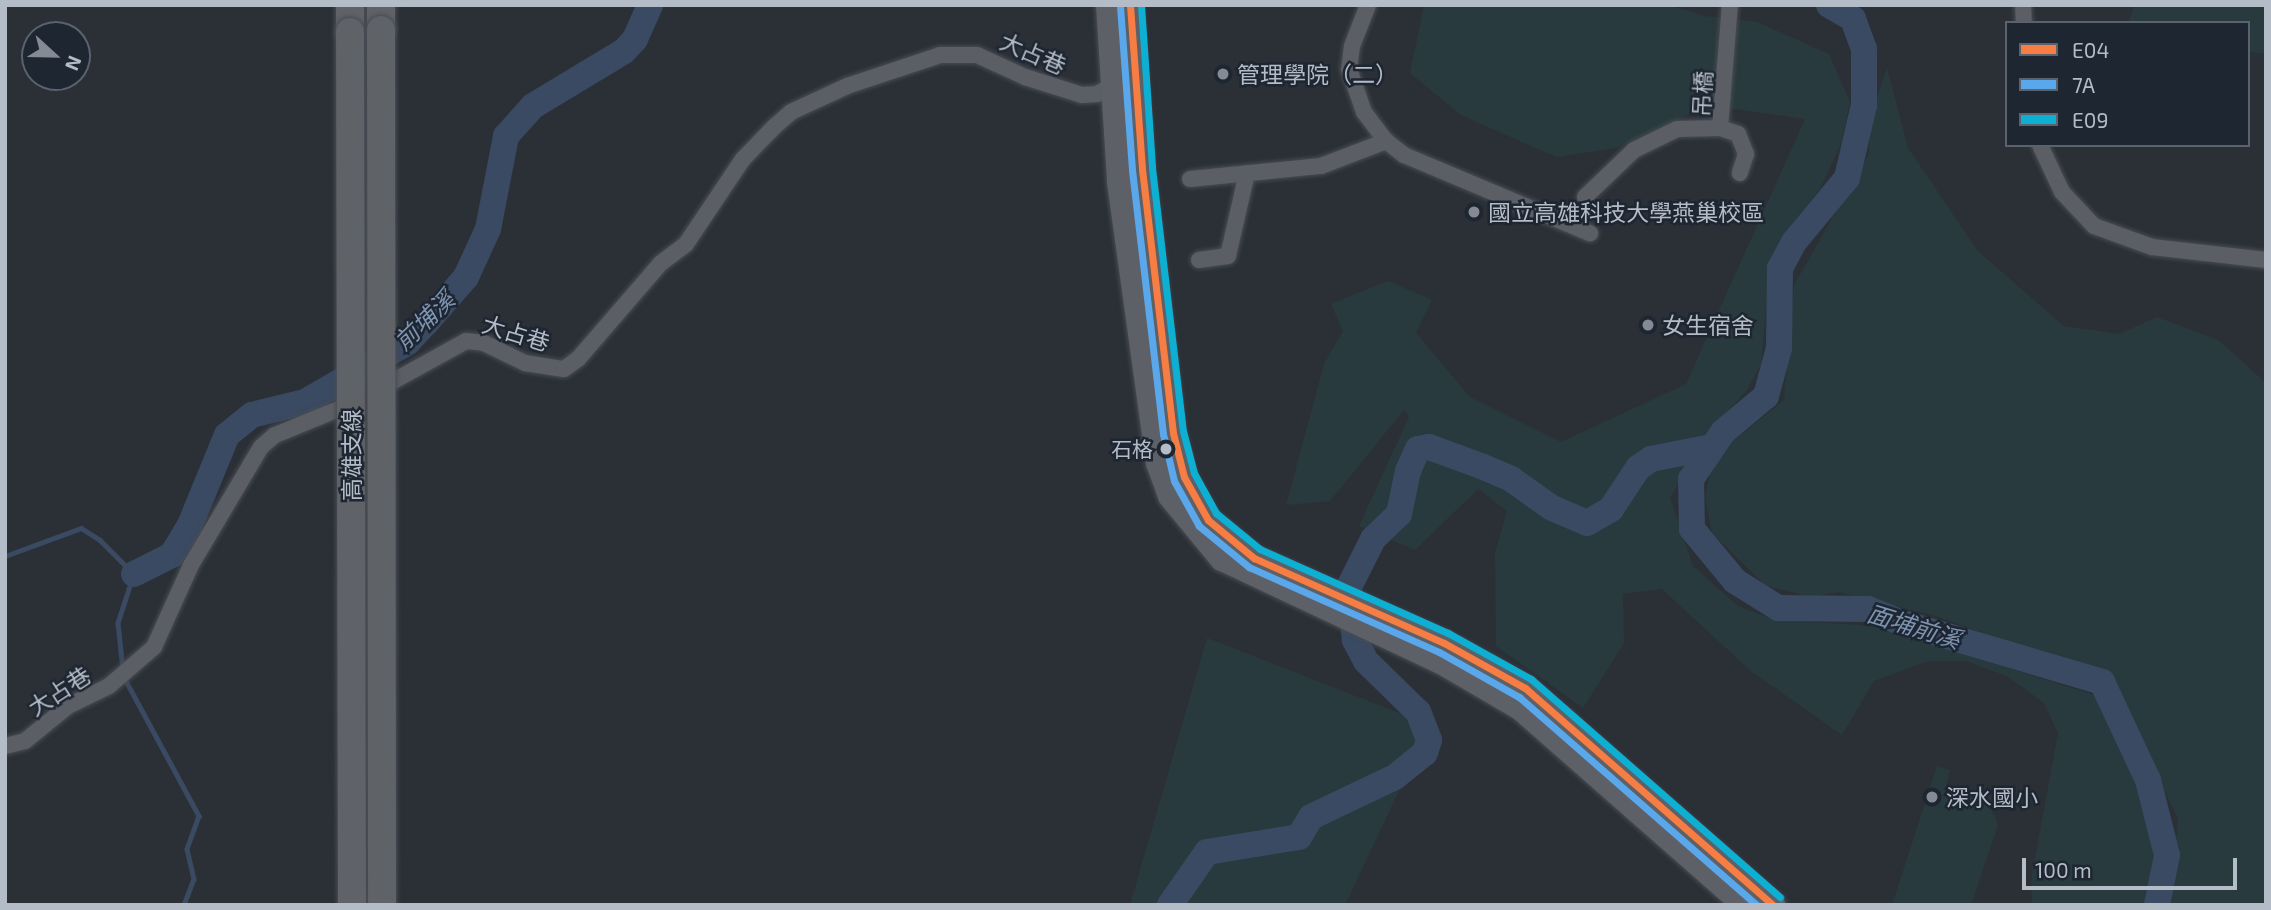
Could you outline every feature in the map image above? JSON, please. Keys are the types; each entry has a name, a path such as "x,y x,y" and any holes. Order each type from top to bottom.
{"highway":[{"name":"高雄支線","path":"381,17 382,905"},
{"name":"高雄支線","path":"350,18 352,905"}],"main road":[{"path":"1108,5 1105,91 1158,463 1170,496 1212,551 1525,688 1773,905"},
{"path":"1130,5 1173,433 1184,477 1208,520 1256,568"},
{"path":"1442,653 1521,708 1744,905"}],"street":[{"path":"1368,5 1352,46 1349,69 1364,112 1386,141 1404,155 1590,233"},
{"name":"吊橋","path":"1730,5 1720,128 1738,134 1746,154 1740,173"},
{"name":"大占巷","path":"5,746 25,741 68,706 109,686 154,648 191,565 268,441 332,415 466,341 484,343 525,363 564,369 578,359 661,263 686,244 743,159 791,112 847,86 940,55 977,55 1063,92 1105,91"},
{"path":"1105,91 1135,69"},
{"path":"1585,197 1634,150 1677,129 1720,128"},
{"path":"1190,178 1321,166 1386,141"},
{"path":"2041,147 2062,192 2094,226 2152,247 2266,261"},
{"path":"1199,260 1228,256 1247,173"}],"shaded area":[{"path":"1424,5 1668,5 1705,16 1757,22 1829,54 1850,102 1842,141 1820,189 1788,229 1770,264 1761,364 1747,390 1707,435 1670,498 1693,566 1738,606 1774,620 1876,626 2094,695 2137,787 2154,851 2145,905 2032,905 2031,880 2058,733 2044,703 2007,676 1965,661 1928,661 1874,681 1842,735 1751,671 1662,589 1623,594 1624,643 1583,708 1496,646 1495,553 1507,511 1478,489 1415,550 1359,526 1409,417 1404,410 1330,501 1286,505 1324,364 1343,331 1331,304 1388,281 1432,300 1416,333 1470,397 1561,442 1686,384 1805,119 1736,109 1694,112 1616,148 1556,157 1461,115 1410,73"},
{"path":"2135,5 2266,5 2266,54 2250,52 2250,21 2129,21"},
{"path":"1887,68 1908,148 1977,250 2063,326 2119,334 2157,317 2218,340 2266,383 2266,905 2171,905 2178,819 2111,679 1933,615 1838,592 1813,597 1766,586 1712,533 1705,497 1711,469 1732,442 1784,400 1794,285 1869,154 1870,119"},
{"path":"1207,638 1430,725 1345,905 1130,905"},
{"path":"1937,766 1950,770 1944,794 1969,787 1989,804 1998,825 1971,905 1892,905"}],"waterway":[{"name":"前埔溪","path":"134,574 172,555 190,525 227,435 252,415 305,402 408,342 426,323 466,277 488,229 506,136 533,106 624,51 635,39 650,5"},
{"name":"面埔前溪","path":"1829,5 1853,19 1864,49 1864,105 1847,178 1794,242 1780,268 1779,348 1766,396 1723,432 1691,479 1692,529 1735,581 1778,608 1868,609 1903,623 2102,682 2148,780 2167,855 2157,905"},
{"path":"1170,905 1207,852 1299,837 1311,817 1395,777 1425,753 1429,740 1418,712 1366,661 1355,640 1349,587 1373,539 1399,514 1408,471 1418,449 1429,447 1511,479 1552,508 1587,523 1611,509 1638,468 1651,459 1712,447"},
{"path":"5,556 81,528 100,540 134,574 118,623 123,670"},
{"path":"125,679 199,816 187,849 194,879 184,905"}],"transit line":[{"name":"E04","path":"1130,5 1142,169 1173,433 1184,477 1208,520 1254,558 1444,643 1525,688 1773,905"},
{"name":"E09","path":"1141,5 1152,168 1183,431 1194,473 1216,513 1260,549 1448,633 1531,679 1780,897"},
{"name":"7A","path":"1120,6 1132,170 1163,434 1174,481 1199,526 1249,567 1439,652 1519,697 1757,905"}],"place":[{"name":"管理學院（二）","path":"1223,74"},
{"name":"國立高雄科技大學燕巢校區","path":"1474,212"},
{"name":"女生宿舍","path":"1648,325"},
{"name":"石格","path":"1166,449"},
{"name":"深水國小","path":"1932,797"}]}
